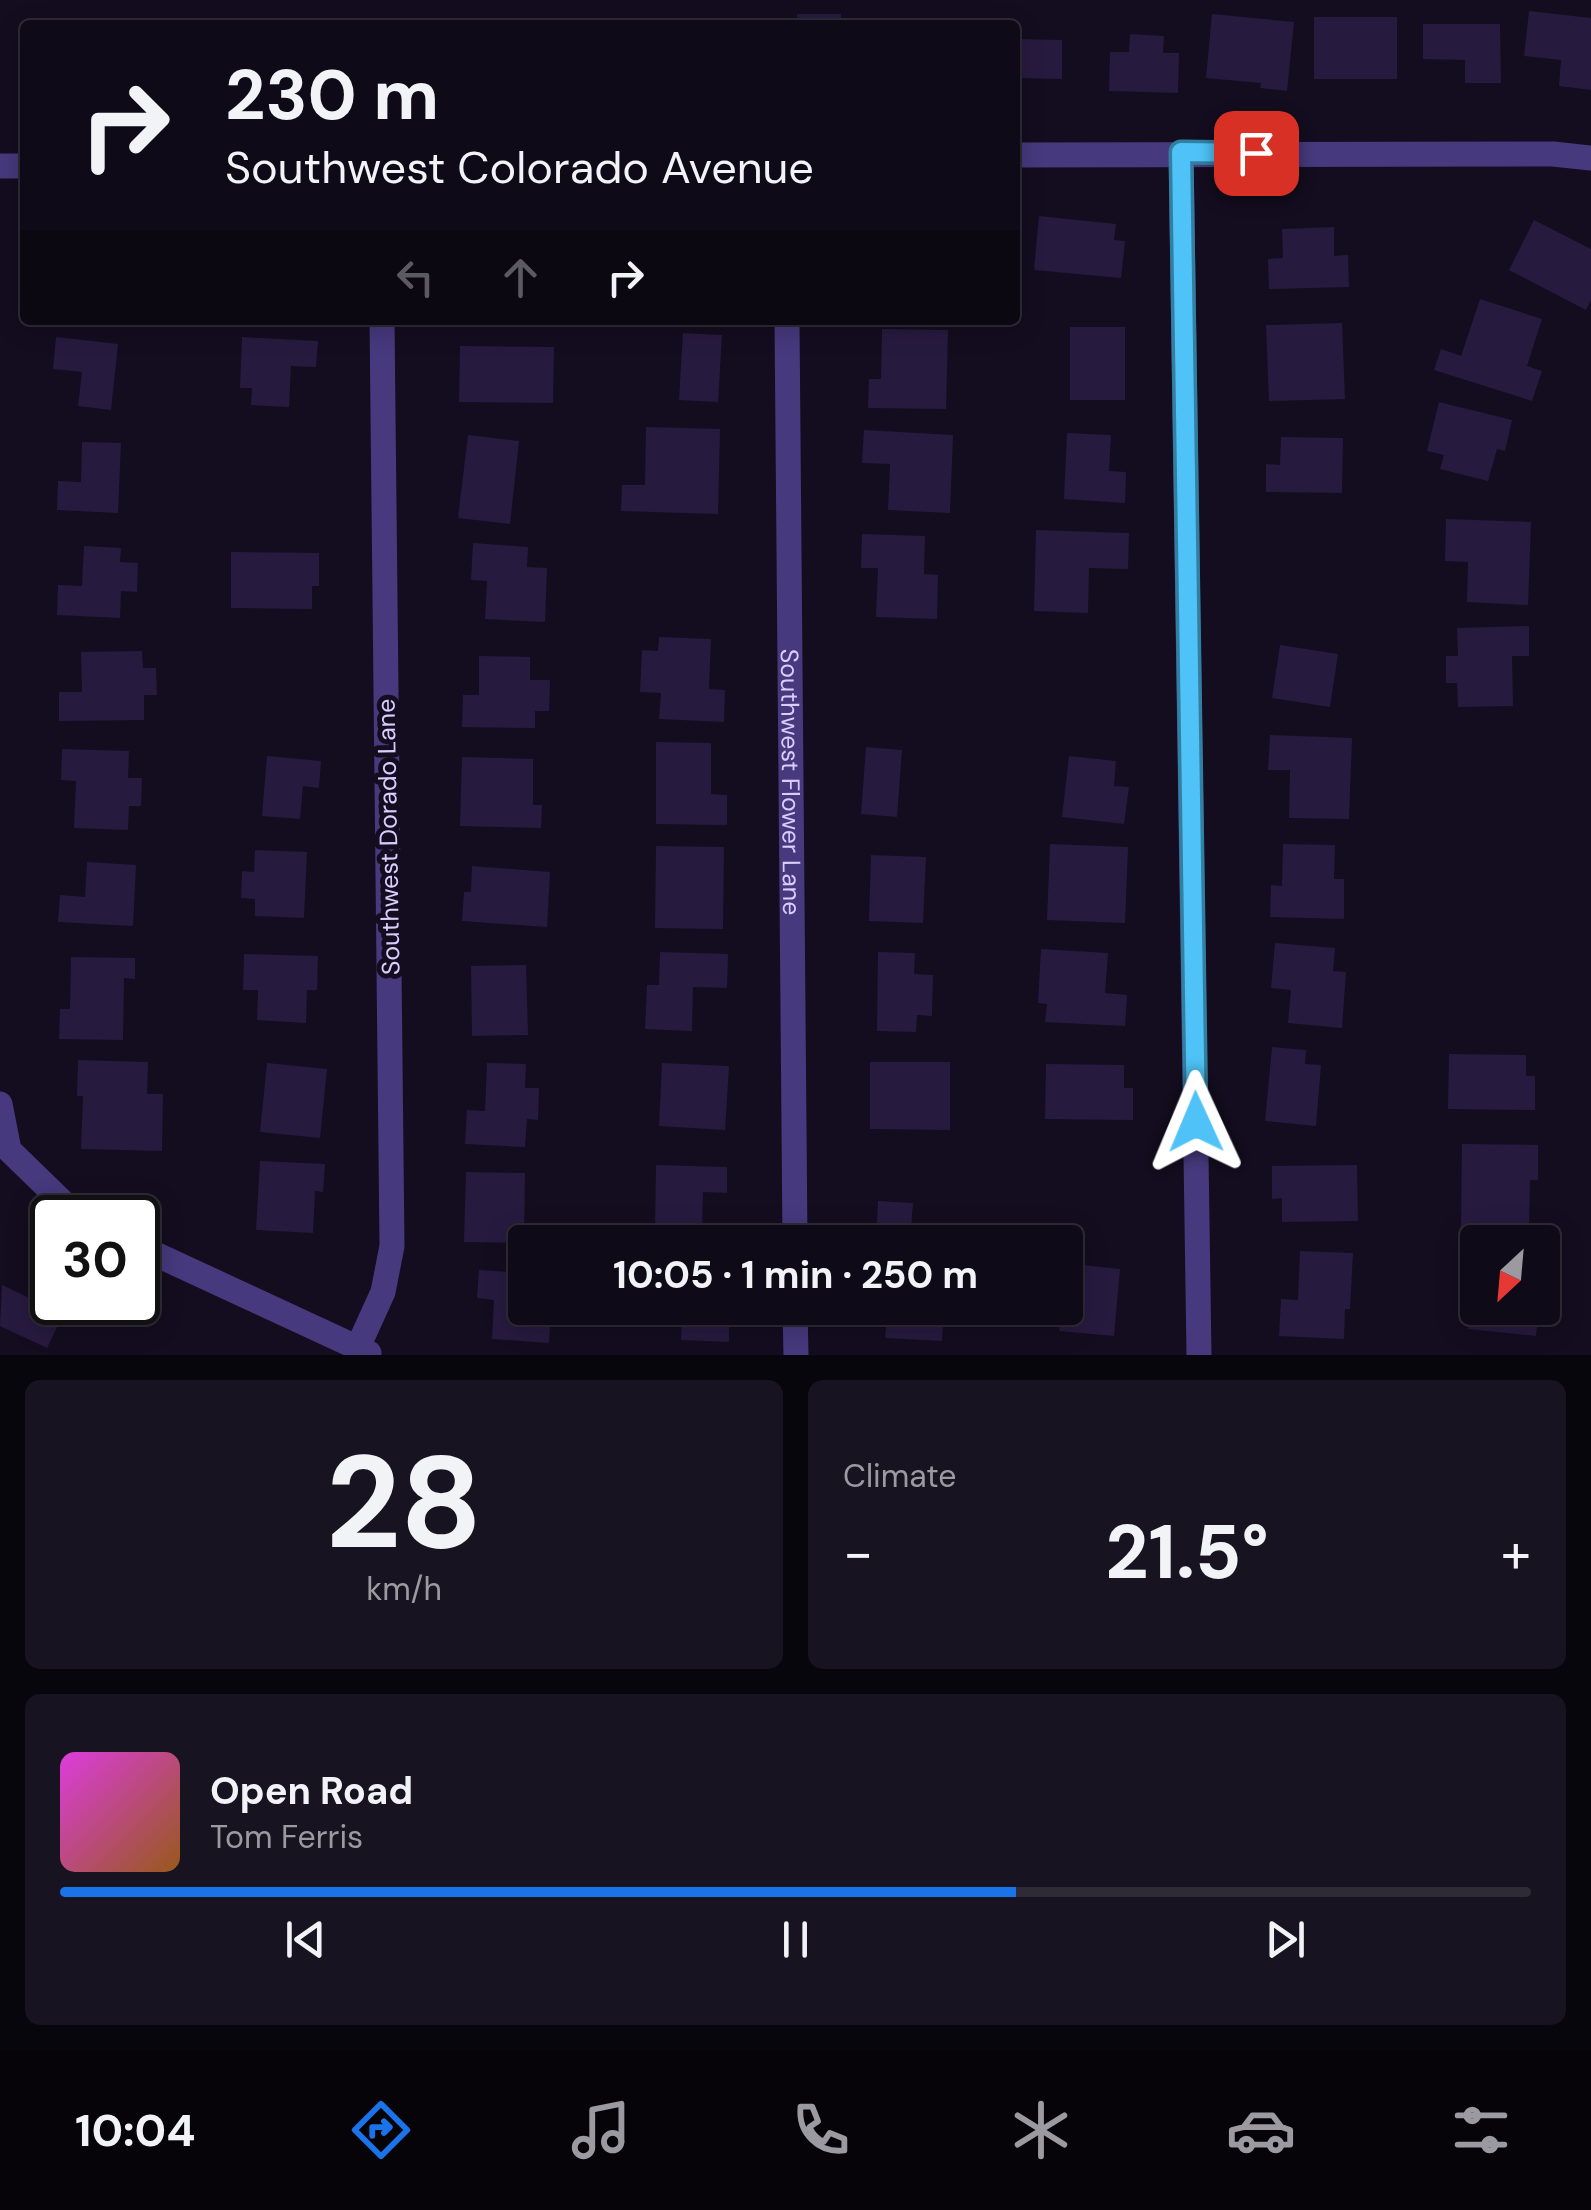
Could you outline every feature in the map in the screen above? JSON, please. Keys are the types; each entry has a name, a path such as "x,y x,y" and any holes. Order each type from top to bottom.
{"street":[{"path":"1181,152 1199,1355"},
{"path":"1020,155 1553,154 1591,158"},
{"name":"Southwest Dorado Lane","path":"366,1351 384,1292 392,1246 382,325"},
{"name":"Southwest Flower Lane","path":"787,325 794,1225"},
{"path":"0,1104 9,1150 55,1195"},
{"path":"160,1256 366,1351"},
{"path":"795,1325 796,1355"}],"building":[{"path":"1529,11 1591,18 1591,90 1559,86 1561,60 1524,56"},
{"path":"797,14 841,14 841,20 797,20"},
{"path":"1212,14 1294,22 1287,91 1260,88 1261,83 1206,78"},
{"path":"1314,17 1397,17 1397,79 1314,79"},
{"path":"1423,24 1500,24 1501,83 1465,83 1465,60 1423,59"},
{"path":"1130,34 1164,36 1163,53 1179,53 1178,93 1109,91 1110,52 1129,52"},
{"path":"1020,39 1062,40 1062,79 1020,78"},
{"path":"1039,216 1116,224 1114,240 1125,241 1121,278 1034,270"},
{"path":"1534,220 1591,249 1591,300 1586,310 1509,270"},
{"path":"1334,227 1334,256 1348,255 1349,287 1269,289 1268,259 1283,258 1282,229"},
{"path":"1480,299 1542,319 1527,366 1542,371 1532,401 1434,370 1441,349 1461,356"},
{"path":"1342,323 1345,399 1269,401 1266,325"},
{"path":"1070,327 1125,327 1125,400 1070,400"},
{"path":"882,329 948,330 946,409 868,408 869,379 881,379"},
{"path":"683,333 722,335 718,402 679,400"},
{"path":"56,337 118,344 111,410 78,406 82,372 53,369"},
{"path":"242,337 318,341 316,367 291,366 289,407 251,405 252,388 240,388"},
{"path":"460,346 554,347 553,403 459,402"},
{"path":"1439,402 1512,420 1505,451 1497,449 1488,481 1440,469 1444,455 1427,451"},
{"path":"646,427 720,429 718,514 621,511 622,485 645,485"},
{"path":"864,430 953,435 950,513 888,510 890,464 862,463"},
{"path":"1067,433 1111,435 1109,471 1126,472 1125,503 1064,499"},
{"path":"468,435 519,441 510,524 458,518"},
{"path":"1281,437 1343,438 1342,493 1266,492 1266,464 1280,465"},
{"path":"82,442 121,443 118,513 57,510 58,481 81,482"},
{"path":"1446,519 1531,522 1528,605 1467,602 1468,562 1445,561"},
{"path":"1036,530 1129,533 1128,569 1089,568 1088,613 1034,611"},
{"path":"862,534 925,536 924,574 938,575 937,619 876,617 878,568 861,568"},
{"path":"473,543 528,547 527,567 547,568 545,622 485,619 487,581 471,580"},
{"path":"84,546 121,548 120,562 138,563 137,592 121,591 120,618 57,615 58,585 82,586"},
{"path":"231,552 319,553 319,586 312,586 312,609 231,608"},
{"path":"1529,626 1529,656 1512,656 1513,706 1458,707 1457,683 1446,683 1446,656 1458,656 1457,628"},
{"path":"659,637 711,639 709,689 725,690 724,722 659,719 661,693 640,692 642,650 658,651"},
{"path":"1280,645 1338,654 1330,707 1272,698"},
{"path":"142,651 143,668 156,668 157,695 144,695 144,720 59,721 59,692 82,692 81,652"},
{"path":"479,656 530,657 530,680 550,680 549,711 535,711 535,728 462,727 463,695 479,695"},
{"path":"1270,735 1352,738 1349,819 1289,818 1290,770 1268,770"},
{"path":"656,742 711,743 711,794 727,795 727,825 656,824"},
{"path":"866,747 902,750 897,817 861,814"},
{"path":"62,749 129,751 128,778 142,778 141,806 129,806 128,830 74,828 76,781 61,780"},
{"path":"267,756 321,761 319,788 303,786 300,819 262,816"},
{"path":"1069,756 1116,761 1114,786 1129,787 1124,824 1062,817"},
{"path":"462,757 533,759 533,805 542,805 541,828 460,826"},
{"path":"1050,844 1128,847 1125,923 1047,920"},
{"path":"1283,844 1335,845 1334,879 1344,879 1344,919 1270,917 1271,885 1282,886"},
{"path":"656,846 724,847 723,929 655,928"},
{"path":"255,850 307,852 304,918 255,916 255,899 241,898 242,871 254,872"},
{"path":"871,855 926,857 923,923 869,921"},
{"path":"87,862 136,865 133,926 58,922 60,895 85,897"},
{"path":"472,866 550,872 547,927 462,921 464,892 471,892"},
{"path":"1275,943 1335,948 1333,971 1346,972 1342,1028 1288,1023 1291,990 1271,988"},
{"path":"1041,949 1108,953 1105,993 1127,995 1125,1026 1045,1022 1047,1004 1038,1003"},
{"path":"660,952 728,954 727,988 693,987 692,1031 645,1029 647,985 659,985"},
{"path":"878,952 915,953 914,974 933,975 932,1016 917,1015 916,1032 877,1031"},
{"path":"244,954 318,956 317,990 307,990 306,1023 257,1020 258,990 243,990"},
{"path":"71,957 135,958 135,979 124,978 123,1040 59,1039 60,1009 70,1009"},
{"path":"526,965 528,1035 472,1036 471,966"},
{"path":"1272,1047 1306,1050 1305,1064 1321,1065 1316,1126 1265,1121"},
{"path":"1449,1054 1526,1055 1526,1076 1535,1076 1535,1110 1448,1109"},
{"path":"78,1060 148,1062 147,1094 163,1094 162,1151 81,1149 83,1096 77,1096"},
{"path":"870,1062 950,1062 950,1130 870,1129"},
{"path":"267,1063 327,1069 320,1138 260,1132"},
{"path":"487,1063 526,1064 525,1088 539,1088 538,1120 527,1119 525,1147 465,1144 467,1110 485,1111"},
{"path":"662,1063 729,1066 725,1130 659,1126"},
{"path":"1046,1064 1124,1065 1124,1088 1133,1088 1133,1120 1045,1119"},
{"path":"1462,1144 1538,1145 1538,1180 1530,1180 1529,1225 1461,1225"},
{"path":"260,1161 325,1164 323,1192 315,1191 313,1233 256,1230"},
{"path":"656,1165 727,1167 727,1193 703,1192 702,1225 655,1225"},
{"path":"1357,1165 1358,1221 1282,1222 1282,1198 1272,1199 1272,1166"},
{"path":"466,1172 525,1173 524,1225 508,1225 508,1243 464,1242"},
{"path":"878,1201 913,1203 911,1225 877,1225"},
{"path":"1300,1251 1353,1253 1344,1339 1279,1336 1281,1299 1298,1300"},
{"path":"1083,1265 1120,1269 1114,1336 1059,1331 1060,1325 1083,1325"},
{"path":"479,1270 508,1272 508,1325 550,1325 549,1343 492,1339 494,1300 477,1298"},
{"path":"2,1285 30,1298 30,1325 58,1325 47,1348 0,1326"},
{"path":"682,1325 729,1325 729,1342 681,1340"},
{"path":"886,1325 943,1325 942,1341 885,1338"},
{"path":"1468,1325 1537,1325 1536,1336 1468,1329"}],"route":[{"path":"1196,1122 1181,152 1256,153"}]}
